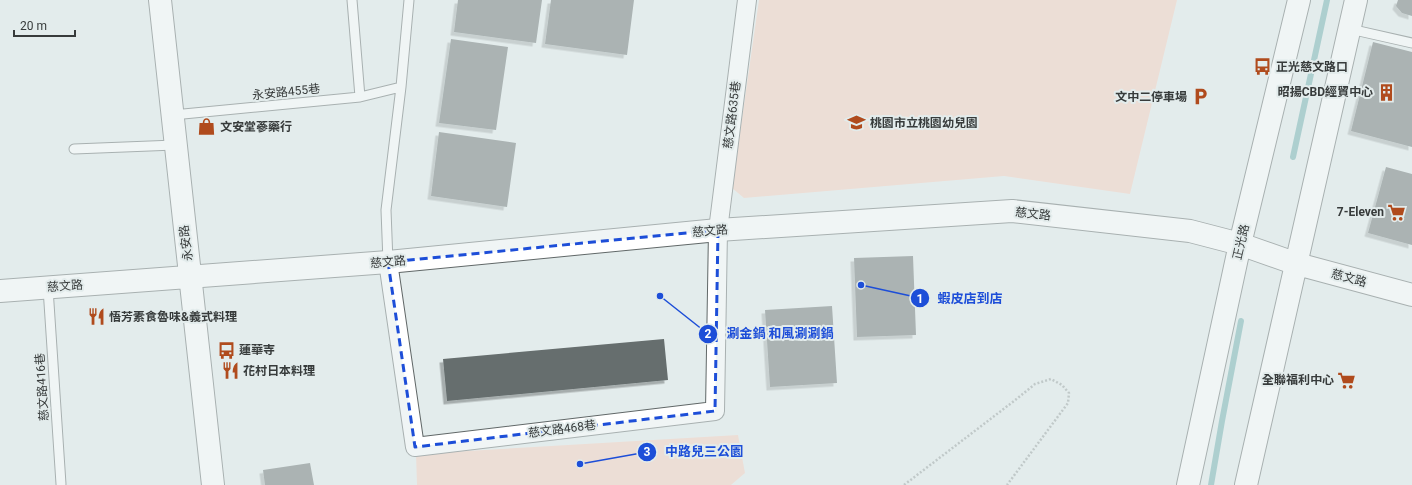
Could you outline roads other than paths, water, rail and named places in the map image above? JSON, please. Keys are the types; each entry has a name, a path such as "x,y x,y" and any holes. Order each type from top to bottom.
{"street":[{"name":"永安路","path":"160,0 213,485"},
{"name":"慈文路635巷","path":"718,230 747,0"},
{"name":"正光路","path":"1188,485 1240,244 1299,0"},
{"path":"1246,485 1356,0"},
{"name":"慈文路","path":"0,291 388,262 718,230 1012,211 1190,230 1240,244 1297,264 1412,296"},
{"name":"慈文路468巷","path":"388,262 415,447 715,411 718,230"}],"lane":[{"path":"352,0 360,96"},
{"path":"388,262 386,210 401,87 409,0"},
{"path":"1350,28 1412,43"},
{"name":"永安路455巷","path":"172,115 360,96 401,87"},
{"path":"74,149 175,145"},
{"name":"慈文路416巷","path":"48,288 60,484"}],"waterway":[{"path":"1293,157 1327,0"},
{"path":"1211,485 1241,321"}],"place":[{"name":"正光慈文路口","path":"1263,67"},
{"name":"昭揚CBD經貿中心","path":"1386,92"},
{"name":"文中二停車場","path":"1200,97"},
{"name":"桃園市立桃園幼兒園","path":"857,123"},
{"name":"文安堂蔘藥行","path":"207,127"},
{"name":"7-Eleven","path":"1397,212"},
{"name":"蝦皮店到店","path":"861,285"},
{"name":"涮金鍋 和風涮涮鍋","path":"660,296"},
{"name":"悟芳素食魯味&義式料理","path":"96,317"},
{"name":"蓮華寺","path":"226,350"},
{"name":"花村日本料理","path":"230,371"},
{"name":"全聯福利中心","path":"1347,380"},
{"name":"中路兒三公園","path":"580,464"}]}
